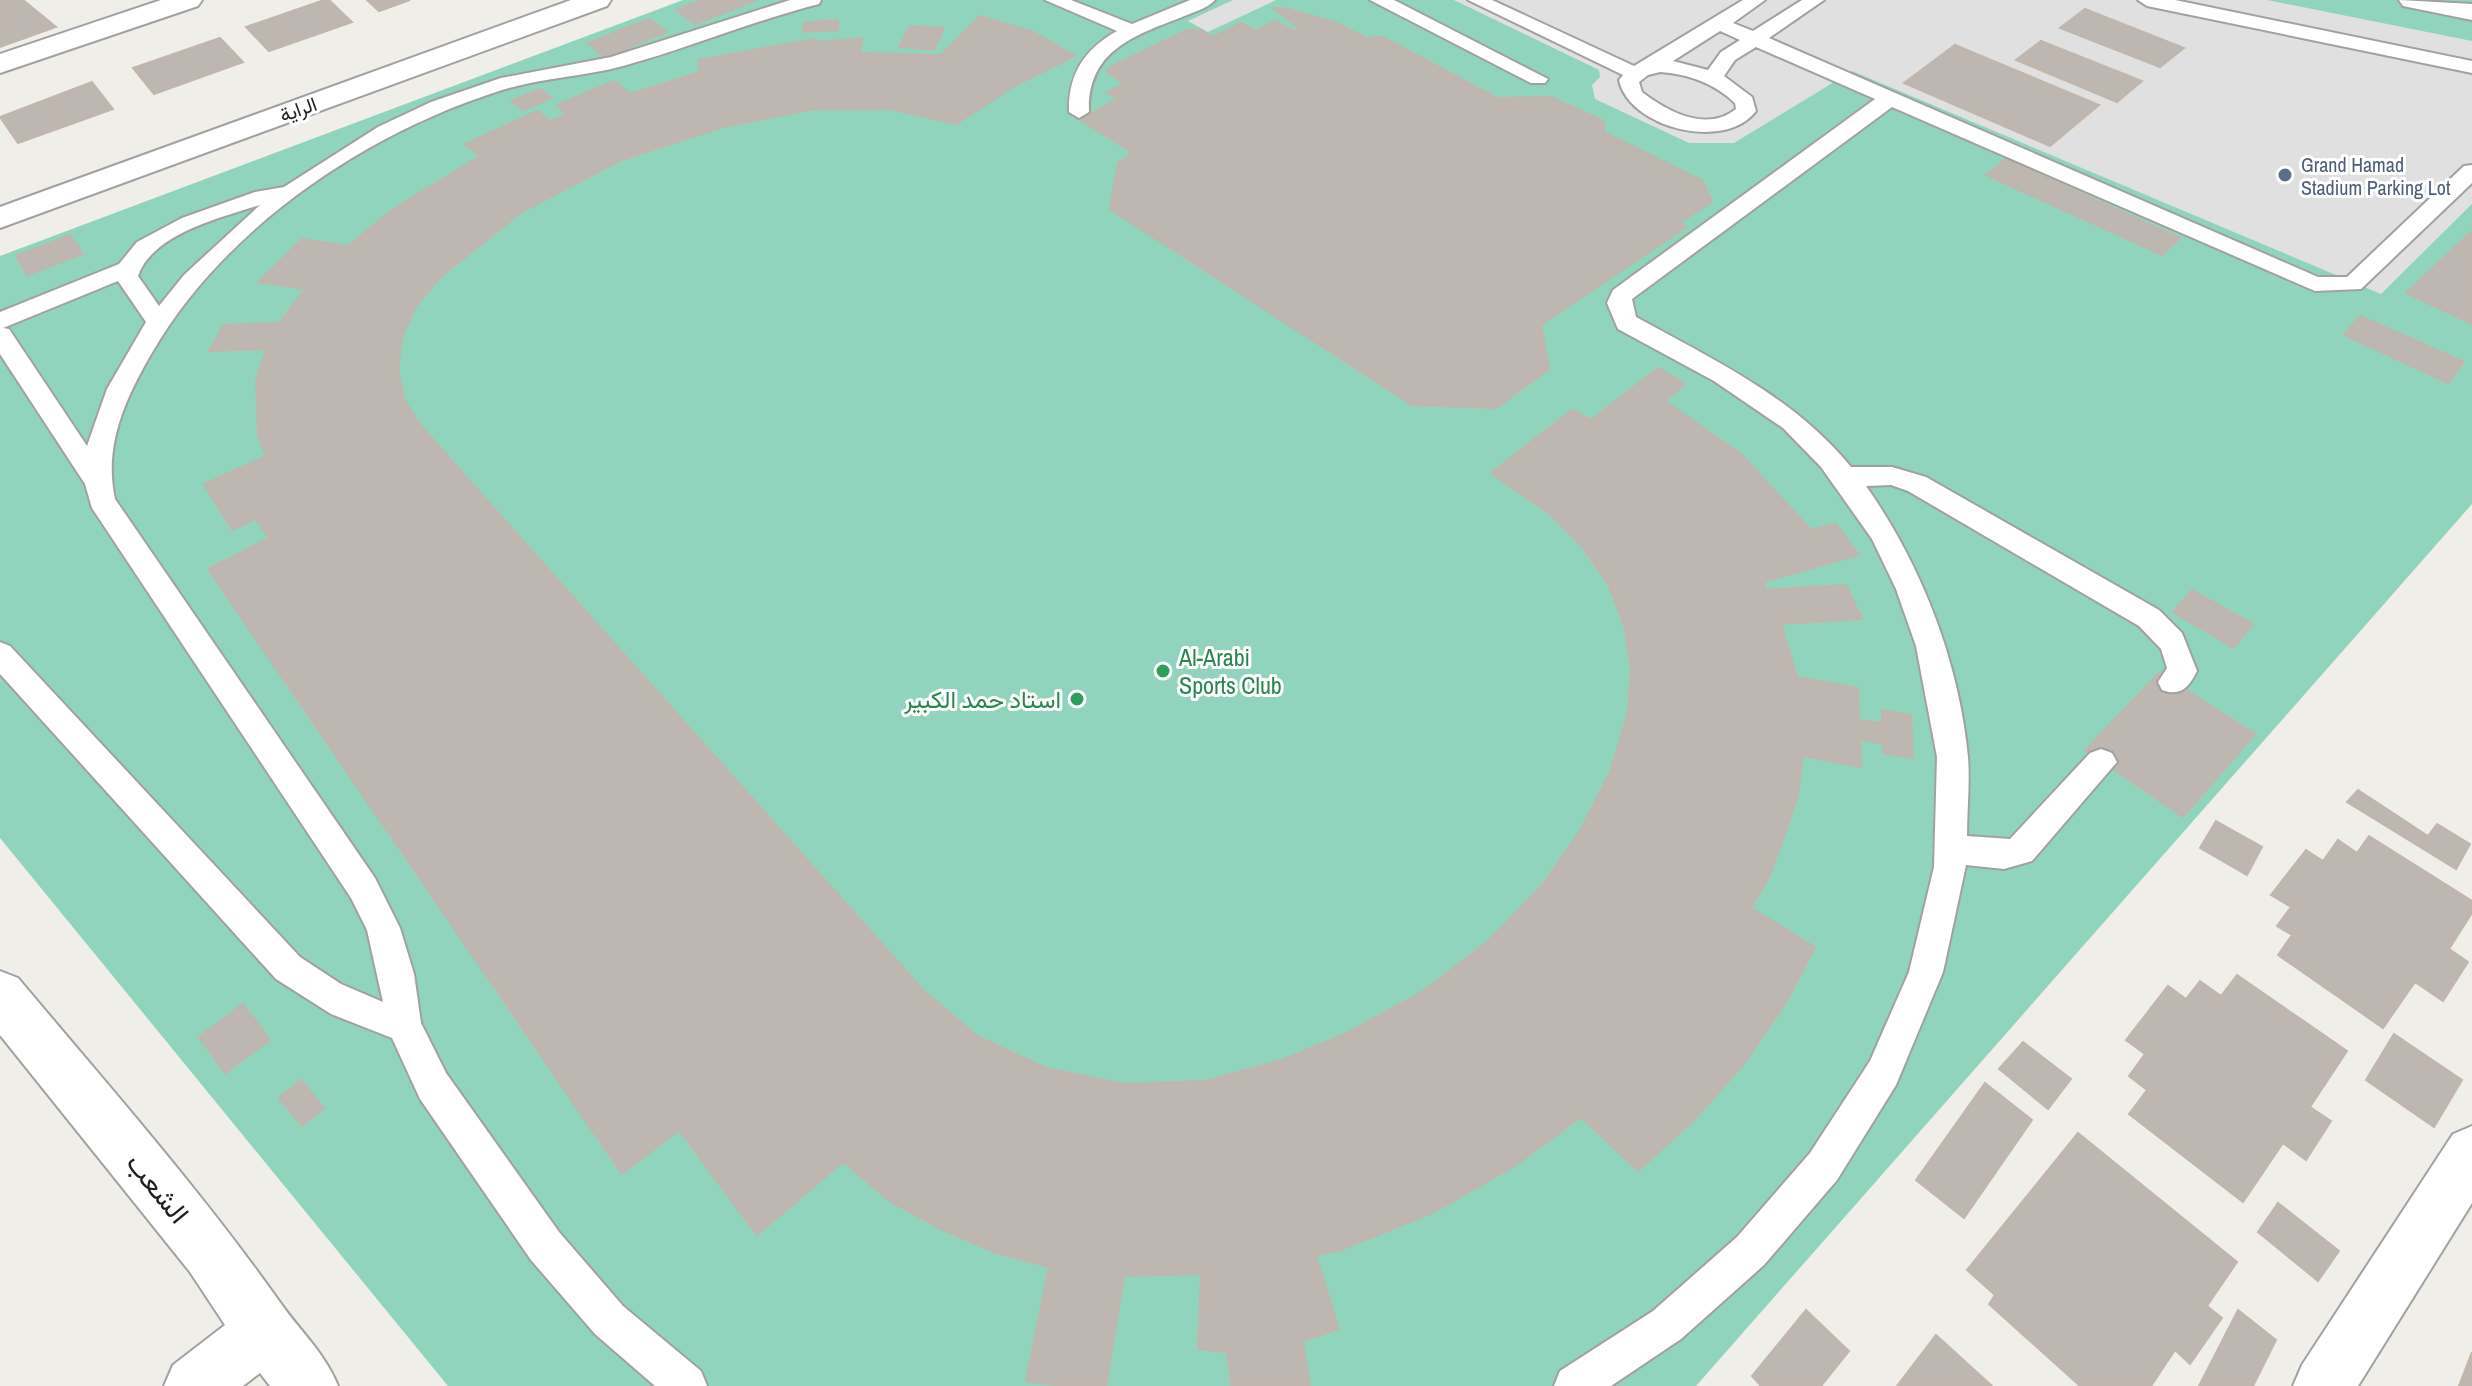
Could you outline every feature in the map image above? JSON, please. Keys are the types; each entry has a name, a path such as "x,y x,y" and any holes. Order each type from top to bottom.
{"street":[{"path":"0,64 188,0"},
{"name":"الراية","path":"0,218 597,0"},
{"path":"2413,0 2472,12"},
{"name":"الشعب","path":"0,995 210,1252 265,1332 308,1386"},
{"path":"2323,1386 2472,1153"},
{"path":"194,1386 265,1332"}],"lane":[{"path":"94,477 101,435 116,396 158,321 226,247 304,183 383,134 459,97 494,86 632,57 747,16 812,0"},
{"path":"1054,0 1134,31"},
{"path":"1379,0 1538,79"},
{"path":"1434,27 1478,1 1642,70 1672,66 1712,79 1736,92 1745,101 1746,111 1739,120 1709,127 1672,117 1632,94 1628,87 1642,70 1756,0"},
{"path":"1712,79 1728,56 1815,0"},
{"path":"2147,0 2472,67"},
{"path":"1079,112 1077,81 1099,51 1134,31 1202,1"},
{"path":"1720,24 2300,279 2330,287 2353,284 2472,171"},
{"path":"1575,1386 1613,1365 1711,1288 1793,1205 1859,1117 1906,1027 1938,938 1955,849 1957,788 1951,729 1939,673 1923,619 1901,569 1846,477 1808,435 1767,404 1627,323 1618,304 1621,295 1890,98"},
{"path":"0,321 126,269 136,255 179,228 304,183"},
{"path":"126,269 128,282 158,321"},
{"path":"0,335 94,477 102,501 363,888 383,928 397,974 404,1025 433,1086 545,1246 609,1320 686,1386"},
{"path":"1846,477 1892,476 1917,484 2149,618 2168,634 2180,652 2182,671 2173,682"},
{"path":"0,654 288,968 321,993 346,1006 404,1025"},
{"path":"1955,849 2004,855 2020,851 2101,762"}],"green space":[{"name":"Al-Arabi Sports Club","path":"683,0 2472,0 2472,504 1696,1386 448,1386 0,838 0,256"}],"shaded area":[{"path":"1233,0 1276,0 1208,32 1188,21"},
{"name":"Grand Hamad Stadium Parking Lot","path":"1454,0 2267,0 2472,41 2472,204 2381,294 1852,71 1734,143 1689,143 1595,99 1592,85 1600,77 1599,70"}],"building":[{"path":"0,0 23,0 56,27 0,47"},
{"path":"329,0 352,22 269,51 246,27"},
{"path":"367,0 410,0 379,11"},
{"path":"702,0 757,0 695,24 676,10"},
{"path":"1273,8 1289,9 1339,24 1366,38 1383,37 1497,98 1551,97 1604,121 1604,132 1703,181 1712,202 1679,223 1686,227 1541,325 1549,369 1496,408 1412,405 1110,209 1118,163 1132,153 1080,119 1118,99 1107,93 1124,83 1107,72 1108,68 1187,30 1201,30 1213,37 1241,23 1256,31 1275,21 1294,31 1299,28"},
{"path":"2085,9 2184,48 2160,67 2060,28"},
{"path":"980,16 1033,32 1075,56 1016,85 956,124 890,109 814,109 723,127 619,161 522,212 440,277 416,306 402,337 398,369 404,399 421,426 922,989 977,1036 1046,1068 1124,1084 1205,1081 1282,1060 1347,1033 1422,992 1486,943 1539,889 1580,831 1610,772 1628,713 1631,668 1624,625 1608,584 1582,547 1551,515 1491,473 1572,410 1591,420 1658,368 1685,384 1665,401 1741,454 1811,530 1836,524 1859,555 1763,582 1767,590 1846,585 1862,619 1781,624 1797,677 1858,688 1859,720 1882,723 1882,710 1911,715 1913,758 1883,753 1883,744 1860,739 1861,767 1803,756 1797,799 1770,875 1751,908 1815,947 1784,1006 1743,1065 1694,1120 1638,1171 1581,1117 1513,1167 1434,1212 1341,1250 1316,1255 1339,1329 1303,1341 1310,1386 1232,1386 1227,1352 1198,1349 1201,1274 1124,1276 1106,1386 1062,1386 1026,1381 1049,1267 994,1252 941,1229 891,1202 843,1162 757,1235 679,1130 622,1174 208,569 269,538 256,519 232,530 204,484 266,456 258,435 256,381 266,349 209,351 224,325 279,323 305,289 258,282 302,239 348,246 392,210 480,156 465,144 537,111 551,121 566,114 557,105 614,81 630,94 700,72 698,60 816,39 816,42 862,38 860,53 941,55"},
{"path":"649,19 667,32 604,57 588,43"},
{"path":"838,20 838,30 803,32 804,23"},
{"path":"910,26 944,28 934,50 899,47"},
{"path":"220,38 243,62 154,94 133,68"},
{"path":"2041,41 2142,81 2117,102 2016,60"},
{"path":"1955,45 2099,105 2050,146 1904,83"},
{"path":"92,82 113,109 18,143 0,117"},
{"path":"540,89 552,98 523,110 511,101"},
{"path":"2006,159 2180,238 2162,255 1986,175"},
{"path":"2472,231 2472,324 2406,293"},
{"path":"70,235 83,254 27,275 16,256"},
{"path":"2360,316 2464,362 2448,383 2344,335"},
{"path":"2192,590 2253,624 2234,648 2173,612"},
{"path":"2159,673 2255,734 2183,817 2085,750"},
{"path":"2358,790 2428,836 2437,824 2470,844 2456,869 2347,802"},
{"path":"2216,821 2262,847 2247,875 2200,848"},
{"path":"2369,836 2472,901 2472,913 2449,949 2468,962 2443,1001 2415,982 2383,1028 2278,955 2292,935 2277,926 2291,907 2271,895 2306,850 2323,861 2338,840 2357,853"},
{"path":"2237,975 2347,1051 2310,1107 2331,1121 2306,1160 2283,1143 2243,1202 2129,1114 2147,1090 2129,1076 2145,1054 2126,1040 2168,986 2186,999 2200,981 2221,996"},
{"path":"243,1004 270,1040 225,1073 199,1037"},
{"path":"2394,1034 2462,1080 2434,1127 2366,1080"},
{"path":"2023,1042 2071,1079 2048,1109 1999,1069"},
{"path":"301,1080 324,1108 302,1126 279,1098"},
{"path":"1985,1083 2032,1120 1964,1218 1916,1180"},
{"path":"2078,1133 2237,1262 2207,1306 2222,1318 2190,1364 2175,1350 2151,1386 2080,1386 1989,1304 1995,1295 1967,1270"},
{"path":"2278,1203 2339,1251 2318,1281 2258,1232"},
{"path":"1806,1310 1849,1351 1821,1386 1761,1386 1752,1376"},
{"path":"2238,1310 2276,1340 2253,1386 2199,1386"},
{"path":"1936,1335 1992,1386 1897,1386"},
{"path":"2472,1352 2472,1386 2459,1386"}],"place":[{"name":"Grand Hamad Stadium Parking Lot","path":"2285,175"},
{"name":"Al-Arabi Sports Club","path":"1163,671"},
{"name":"استاد حمد الكبير","path":"1077,699"}]}
